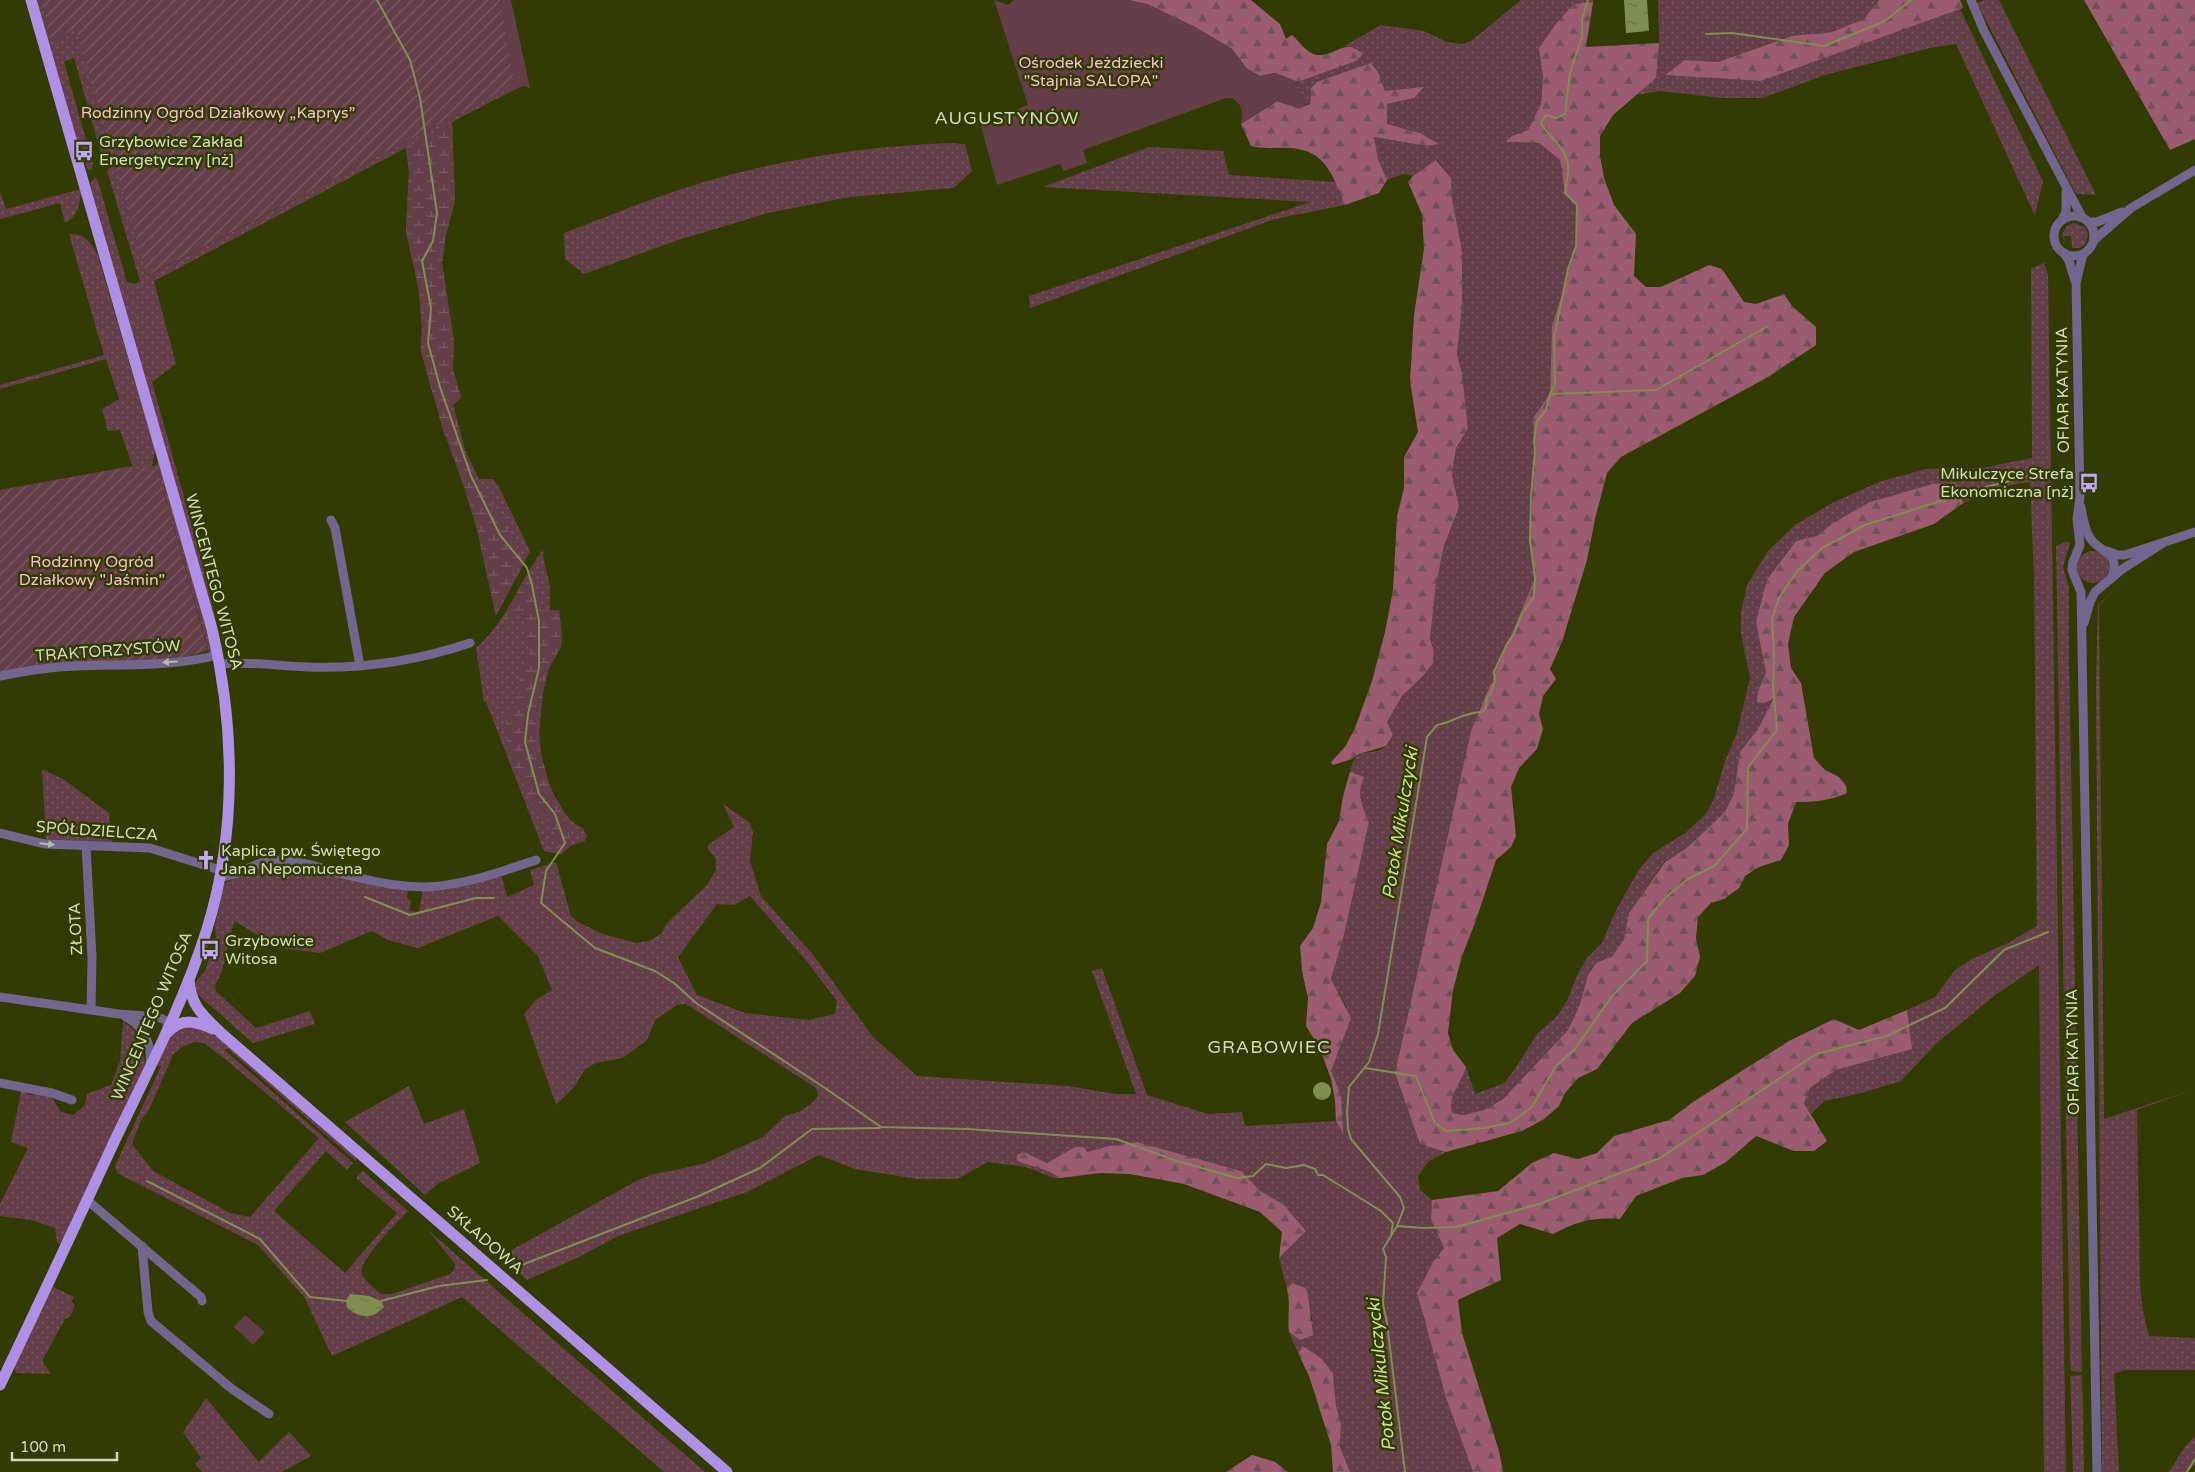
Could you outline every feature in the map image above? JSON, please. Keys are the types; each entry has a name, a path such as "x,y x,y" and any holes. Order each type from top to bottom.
{"main road":[{"name":"WINCENTEGO WITOSA","path":"0,1385 150,1066 189,978 207,928 220,873 227,825 230,769 227,720 219,660 203,593 31,0"},
{"name":"SKŁADOWA","path":"189,978 193,1002 202,1020"},
{"name":"SKŁADOWA","path":"178,1005 192,1009 202,1020 221,1033 727,1472"},
{"path":"162,1040 172,1028 181,1022 202,1020"}],"street":[{"path":"1971,0 1984,31 2066,189 2085,220 2094,230 2094,240"},
{"path":"2062,220 2073,216 2097,222 2131,208 2195,170"},
{"path":"2066,189 2066,212 2056,229 2055,240 2064,253 2074,256 2088,250 2094,240 2131,208"},
{"name":"OFIAR KATYNIA","path":"2064,253 2069,261 2076,283"},
{"name":"OFIAR KATYNIA","path":"2082,254 2076,283 2080,497 2077,519 2080,545 2072,570 2081,592 2096,1472"},
{"name":"OFIAR KATYNIA","path":"2080,497 2087,532 2091,539 2111,555 2114,565 2111,579 2090,600 2082,632"},
{"path":"331,520 335,528 360,666"},
{"path":"2076,556 2087,547 2125,555 2195,532"},
{"path":"2111,579 2121,570 2163,543"},
{"path":"2077,581 2086,587 2100,588"},
{"name":"TRAKTORZYSTÓW","path":"0,676 58,667 219,660 309,667 360,666 431,654 470,643"},
{"name":"SPÓŁDZIELCZA","path":"0,833 45,844 150,848 220,873"},
{"name":"ZŁOTA","path":"86,846 92,957 91,1010"},
{"path":"220,873 230,875 260,862 283,860 370,880 406,886 430,886 486,876 536,860"},
{"path":"0,997 119,1014 152,1016 165,1020 167,1027"},
{"path":"152,1016 167,1012 178,1005"},
{"path":"119,1014 136,1022 153,1041 162,1040"},
{"path":"146,1035 150,1066"},
{"path":"0,1083 52,1092 72,1100"},
{"path":"87,1200 201,1297 202,1301"},
{"path":"142,1246 148,1312 151,1321 232,1389 268,1414"}],"green space":[{"path":"35,0 41,0 51,42 76,28 115,160 104,164 74,58 64,62 93,164 91,170 88,170 79,141 75,138"},
{"name":"Rodzinny Ogród Działkowy „Kaprys”","path":"41,0 500,0 515,85 147,276 76,28 51,42"},
{"path":"500,0 511,0 530,88 524,86 518,88 515,85"},
{"name":"Ośrodek Jeżdziecki \"Stajnia SALOPA\"","path":"994,0 1008,5 1014,0 1128,0 1147,4 1195,27 1232,49 1247,69 1260,76 1275,73 1298,82 1297,88 1305,105 1299,108 1276,101 1241,124 1242,112 1240,106 1232,98 1226,98 1083,150 1087,163 1064,171 1060,164 997,185 980,123 1028,105"},
{"path":"1128,0 1251,0 1280,24 1286,39 1292,35 1313,54 1324,55 1350,47 1363,54 1356,61 1298,82 1275,73 1260,76 1247,69 1232,49 1195,27 1149,5"},
{"path":"1521,0 1593,0 1593,2 1573,4 1539,48 1543,77 1541,104 1528,130 1512,136 1505,142 1539,143 1560,160 1565,193 1577,205 1576,246 1552,327 1550,394 1533,418 1535,451 1530,541 1535,578 1471,731 1395,1073 1420,1144 1446,1152 1428,1162 1418,1176 1420,1190 1432,1200 1431,1219 1444,1248 1433,1262 1417,1293 1446,1398 1473,1472 1350,1472 1340,1447 1341,1424 1336,1406 1333,1374 1304,1346 1298,1353 1289,1332 1300,1340 1312,1320 1308,1293 1292,1283 1287,1289 1279,1258 1306,1231 1283,1204 1260,1191 1240,1171 1137,1142 1109,1146 1087,1152 1076,1147 1047,1163 1024,1152 1017,1161 1050,1172 1060,1178 1054,1178 1026,1167 988,1162 957,1179 917,1179 855,1169 819,1155 747,1192 618,1236 579,1257 527,1280 501,1256 638,1180 651,1175 703,1164 763,1137 785,1116 801,1111 813,1102 818,1096 816,1088 686,1004 677,1005 655,1020 647,1040 623,1058 596,1063 585,1069 575,1086 556,1105 524,1014 537,999 552,990 538,956 498,916 418,948 388,940 372,931 320,953 280,948 234,921 222,971 215,986 216,991 256,1028 310,1011 315,1024 253,1043 196,993 195,983 205,971 216,938 215,926 224,884 254,869 277,864 286,864 408,889 407,898 411,901 410,911 419,912 423,889 502,877 507,897 534,885 530,870 556,862 571,916 578,922 603,934 636,943 649,941 661,934 667,923 707,885 716,870 716,859 708,849 708,845 734,827 723,804 750,823 753,832 750,861 761,896 815,957 873,1037 917,1076 1068,1086 1116,1094 1136,1094 1092,971 1102,968 1147,1095 1208,1114 1242,1112 1245,1126 1336,1121 1342,1132 1340,1096 1330,1071 1340,1048 1347,1008 1331,979 1344,935 1369,822 1362,807 1359,786 1355,775 1350,772 1353,763 1360,754 1380,750 1388,744 1393,735 1387,722 1402,696 1422,677 1434,651 1430,639 1436,584 1444,546 1459,507 1452,474 1456,448 1468,429 1462,373 1457,356 1462,305 1462,251 1452,198 1451,178 1437,160 1413,176 1403,174 1387,180 1378,159 1374,137 1426,146 1438,144 1420,133 1387,124 1387,104 1414,98 1385,91 1378,72 1311,88 1310,103 1305,105 1297,88 1298,82 1356,61 1357,49 1344,46 1381,25 1424,31 1447,42 1462,44 1471,41","holes":["750,896 808,963 837,1001 835,1014 808,1020 745,1013 697,995 678,957 717,904 734,905"]},
{"path":"1658,0 1879,0 1864,19 1832,32 1790,36 1718,62 1685,60 1666,75 1761,81 1960,9 2043,181 2035,216 1956,44 1930,48 1825,75 1762,98 1722,98 1660,91 1635,95 1656,78 1659,43"},
{"path":"1879,0 1960,0 1963,8 1761,81 1665,75 1685,60 1718,62 1791,36 1832,32 1864,19"},
{"path":"1984,0 1999,0 2096,195 2076,194 1977,3"},
{"path":"2084,0 2195,0 2195,139 2170,150"},
{"path":"1593,2 1586,47 1659,43 1656,78 1613,115 1600,136 1600,156 1604,178 1614,205 1636,234 1634,276 1646,287 1661,287 1709,265 1722,269 1744,302 1756,304 1784,294 1792,306 1816,327 1816,345 1768,377 1621,457 1607,473 1587,560 1562,642 1550,669 1556,679 1543,696 1539,714 1543,729 1537,749 1519,768 1511,787 1516,836 1511,847 1496,860 1462,956 1453,990 1448,1033 1453,1050 1466,1067 1453,1095 1452,1113 1464,1115 1484,1110 1503,1099 1568,1030 1579,1007 1588,975 1597,962 1612,957 1624,939 1629,913 1665,862 1688,847 1725,812 1734,793 1740,752 1758,729 1773,699 1764,703 1757,702 1758,691 1766,673 1756,622 1767,580 1796,541 1817,536 1833,523 1870,502 1933,484 1954,483 1963,490 1962,504 1934,524 1854,552 1825,573 1794,617 1788,644 1791,668 1801,683 1814,758 1825,770 1839,777 1846,786 1847,793 1822,801 1796,802 1788,824 1789,845 1781,860 1759,867 1745,876 1739,888 1724,899 1711,903 1698,917 1696,938 1700,957 1695,976 1680,993 1632,1023 1597,1069 1578,1078 1565,1093 1559,1106 1544,1119 1522,1131 1446,1152 1420,1144 1395,1073 1471,731 1535,578 1530,541 1535,451 1533,418 1550,394 1552,327 1576,246 1577,205 1565,193 1560,160 1539,143 1505,142 1512,136 1528,130 1541,104 1543,77 1539,48 1573,4"},
{"path":"1371,63 1378,72 1385,91 1424,87 1414,98 1387,104 1387,124 1420,133 1439,144 1426,146 1374,137 1378,159 1387,180 1379,193 1345,205 1329,170 1316,156 1298,149 1251,146 1241,124 1277,101 1299,108 1310,104 1311,88 1317,82"},
{"path":"515,85 518,88 452,122 455,202 446,234 442,263 454,341 453,370 461,397 453,405 465,450 479,479 493,479 500,489 530,551 496,616 477,529 442,426 421,351 422,327 419,291 406,231 409,172 406,148 154,281 176,364 152,382 205,572 224,658 90,184 95,177 98,181 127,282 135,284 140,281 107,171 115,163 148,276"},
{"path":"452,122 455,202 446,234 442,263 454,341 453,370 461,397 453,405 465,450 479,480 525,561 496,616 477,529 465,488 442,426 421,351 422,327 419,291 406,231 409,172 406,148"},
{"path":"952,143 965,144 972,171 954,188 850,197 768,213 678,240 584,274 565,259 564,233 652,199 715,179 781,163 849,151"},
{"path":"1149,147 1223,151 1229,175 1335,182 1345,205 1275,219 1030,308 1029,296 1310,202 1043,187"},
{"path":"1436,160 1451,178 1452,198 1462,251 1462,306 1457,355 1462,373 1468,429 1456,448 1452,474 1459,507 1444,546 1436,584 1430,639 1434,651 1433,663 1422,677 1402,696 1387,722 1393,735 1386,746 1359,754 1352,759 1333,765 1331,762 1345,747 1355,728 1372,681 1385,632 1393,590 1397,516 1404,488 1404,457 1418,432 1410,381 1414,315 1424,249 1422,214 1408,182 1413,176"},
{"path":"81,189 76,213 65,223 60,203 0,219 0,192 6,209"},
{"path":"2074,223 2085,227 2088,234 2085,244 2080,248 2072,248 2071,236 2064,236 2065,244 2062,234 2067,226"},
{"path":"69,234 84,237 98,256 155,450 152,466 134,470 120,430 108,431 102,409 119,399 106,359 0,389 0,385 104,355"},
{"path":"2044,263 2048,274 2066,1472 2044,1472 2039,965 1994,996 1937,1043 1901,1081 1858,1094 1824,1101 1811,1114 1804,1102 1810,1088 1836,1070 1911,1049 1907,1010 1935,997 1955,970 1972,959 2008,943 2037,926 2034,579 2030,482 1995,490 1962,504 1963,490 1833,523 1817,537 1796,541 1756,622 1766,673 1758,691 1773,698 1758,729 1740,752 1734,793 1725,812 1688,847 1664,862 1629,913 1624,939 1612,957 1597,962 1588,975 1579,1007 1568,1030 1503,1099 1484,1110 1464,1115 1452,1113 1451,1107 1451,1100 1466,1067 1475,1094 1504,1083 1537,1034 1557,1016 1567,1001 1578,973 1587,958 1602,943 1616,910 1638,871 1653,853 1685,833 1705,815 1713,801 1725,761 1737,732 1750,678 1741,634 1741,612 1747,585 1768,551 1795,525 1832,503 1879,482 1925,469 1983,468 2032,458 2031,269"},
{"path":"158,462 213,648 210,655 156,465"},
{"name":"Rodzinny Ogród Działkowy \"Jaśmin\"","path":"156,465 208,650 175,659 61,663 0,672 0,490 132,466 134,470"},
{"path":"2068,541 2070,543 2063,567 2069,588 2082,1372 2071,1371 2070,1364 2056,546"},
{"path":"543,550 550,587 550,610 559,610 562,639 560,648 549,669 541,704 539,721 541,755 550,787 558,802 565,814 571,821 583,828 587,836 585,841 572,845 561,854 544,851 486,702 484,702 476,648 497,625"},
{"path":"2093,551 2099,552 2104,556 2108,561 2108,573 2104,578 2099,582 2093,583 2087,582 2082,578 2078,573 2077,567 2078,561 2082,556 2087,552"},
{"path":"530,570 541,610 559,610 561,647 548,670 543,693 538,743 551,791 563,810 572,845 561,854 551,825 533,804 518,779 507,753 506,716 519,706 520,672 529,654 525,612 502,620"},
{"path":"2119,585 2099,605 2104,1119 2195,1089 2137,1110 2140,1284 2143,1311 2149,1336 2195,1338 2195,1370 2125,1370 2114,1374 2119,1472 2102,1472 2096,684 2098,605"},
{"path":"42,769 63,779 109,813 112,843 46,840"},
{"path":"1350,772 1364,777 1360,794 1369,822 1344,935 1331,979 1351,1018 1331,1071 1341,1096 1343,1133 1336,1121 1331,1079 1320,1049 1306,1026 1308,998 1302,971 1300,946 1313,928 1321,902 1327,844 1339,821 1343,796"},
{"path":"1907,1010 1912,1049 1836,1070 1810,1088 1804,1103 1827,1141 1814,1151 1794,1151 1756,1136 1726,1162 1703,1175 1682,1178 1636,1196 1620,1219 1585,1221 1553,1234 1520,1224 1497,1238 1501,1280 1458,1300 1462,1333 1499,1451 1503,1472 1473,1472 1446,1398 1417,1293 1433,1262 1444,1248 1431,1219 1432,1200 1498,1191 1532,1163 1554,1153 1578,1159 1597,1153 1614,1136 1669,1120 1693,1102 1789,1041 1834,1019 1859,1030"},
{"path":"123,1022 134,1031 141,1042 145,1069 62,1245 57,1243 55,1228 31,1220 0,1216 0,1204 28,1148 11,1142 21,1091 26,1092 28,1095 33,1095 34,1093 51,1096 61,1112 73,1115 85,1105 87,1094 111,1085 120,1061"},
{"path":"191,1025 227,1043 356,1157 356,1161 227,1048 225,1050 353,1163 347,1170 326,1151 274,1211 345,1273 397,1213 356,1178 363,1171 408,1211 372,1251 362,1268 363,1277 373,1287 381,1294 392,1294 450,1274 454,1270 455,1264 428,1230 705,1472 664,1472 462,1297 332,1356 304,1297 258,1245 117,1173 115,1166 161,1066 154,1066 170,1034","holes":["194,1042 204,1043 319,1138 250,1217 230,1213 153,1171 132,1144 141,1120 149,1110 173,1055 182,1047"]},
{"path":"409,1086 424,1124 464,1109 480,1163 439,1183 425,1195 345,1122"},
{"path":"1137,1142 1241,1171 1260,1191 1283,1204 1306,1231 1279,1258 1282,1232 1260,1212 1184,1184 1130,1174 1101,1173 1060,1178 1050,1172 1017,1161 1017,1155 1024,1152 1047,1163 1075,1147 1084,1147 1087,1152 1109,1146"},
{"path":"1292,1283 1305,1288 1308,1293 1313,1335 1300,1340 1289,1332 1287,1289"},
{"path":"53,1287 74,1297 71,1302 75,1305 70,1317 65,1319 42,1361 51,1374 16,1373 14,1366"},
{"path":"245,1315 265,1332 253,1345 234,1327"},
{"path":"1303,1346 1322,1359 1333,1374 1336,1406 1341,1424 1340,1447 1350,1472 1333,1472 1331,1445 1309,1376 1298,1353"},
{"path":"2082,1375 2084,1472 2073,1472 2070,1376"},
{"path":"206,1398 259,1462 289,1432 311,1456 282,1472 202,1472 195,1464 201,1458 183,1432"},
{"path":"2195,1436 2195,1464 2187,1472 2169,1472 2184,1448"},
{"path":"1252,1455 1275,1462 1288,1472 1226,1472"}],"water":[{"path":"1624,0 1647,0 1649,31 1626,33"},
{"path":"1322,1082 1328,1085 1331,1091 1328,1097 1322,1100 1316,1097 1313,1091 1316,1085"},
{"path":"350,1294 369,1296 381,1301 384,1307 370,1316 361,1316 347,1308 346,1301"}],"waterway":[{"path":"377,0 410,60 420,98 437,213 433,241 422,261 431,308 428,343 440,387 471,476 500,535 527,568 539,621 539,668 528,714 525,742 539,794 555,814 565,843 546,871 541,903 595,948 655,971 674,983 696,1003 881,1127 968,1129 1116,1139 1177,1161 1237,1178 1253,1176 1266,1164 1286,1168 1304,1165 1315,1169 1318,1175 1323,1175 1381,1211 1393,1223 1391,1235"},
{"name":"Potok Mikulczycki","path":"1405,1472 1383,1304 1386,1257 1383,1249 1397,1226 1404,1208 1400,1197 1351,1139 1348,1129 1347,1112 1349,1087 1369,1062 1378,1034 1427,737 1437,725 1476,712 1482,712 1486,708 1487,697 1491,693 1495,681 1494,672 1522,614 1534,597 1535,578 1530,541 1534,440 1537,421 1546,410 1555,384 1554,338 1568,269 1576,246 1577,205 1565,193 1568,176 1567,160 1541,123 1546,115 1556,118 1565,114 1570,73 1582,37 1582,19 1588,0"},
{"path":"1706,34 1732,33 1824,46 1885,21 1911,0"},
{"path":"1550,394 1656,390 1768,326"},
{"path":"1365,1068 1416,1076 1435,1123 1446,1131 1484,1128 1510,1123 1532,1107 1556,1066 1575,1049 1612,996 1647,961 1648,919 1665,898 1688,879 1714,866 1747,829 1748,767 1777,730 1773,688 1772,619 1779,598 1798,570 1822,548 1865,525 1978,489 2049,471"},
{"path":"365,897 410,915 476,898 494,898"},
{"path":"1397,1226 1423,1228 1456,1227 1539,1204 1660,1158 1816,1054 1887,1036 1945,1008 2004,950 2048,932"},
{"path":"519,1266 699,1196 760,1168 812,1129 880,1128"},
{"path":"147,1181 260,1239 310,1297 347,1301"},
{"path":"381,1301 439,1286 487,1280"},
{"path":"2187,1472 2195,1459"}],"place":[{"name":"Grzybowice Zakład Energetyczny [nż]","path":"84,151"},
{"name":"Mikulczyce Strefa Ekonomiczna [nż]","path":"2089,483"},
{"name":"Kaplica pw. Świętego Jana Nepomucena","path":"206,860"},
{"name":"Grzybowice Witosa","path":"210,950"}],"district":[{"name":"AUGUSTYNÓW","path":"1007,118"},
{"name":"GRABOWIEC","path":"1269,1047"}]}
